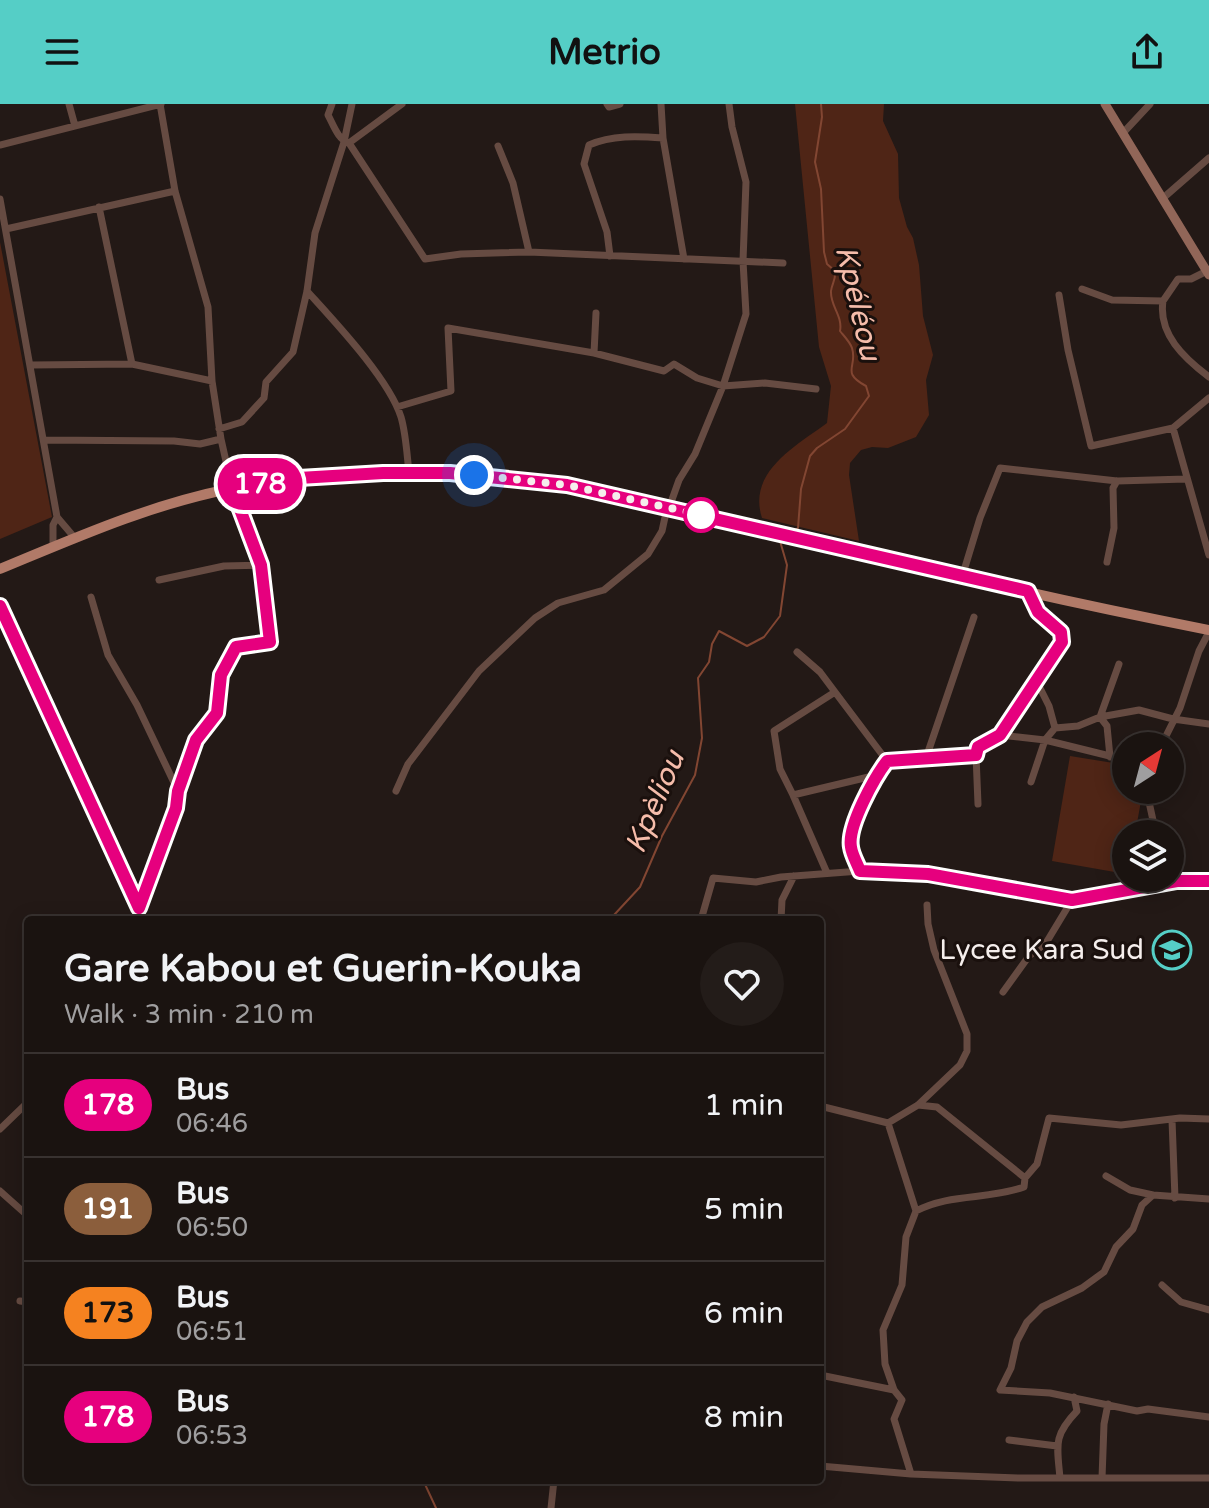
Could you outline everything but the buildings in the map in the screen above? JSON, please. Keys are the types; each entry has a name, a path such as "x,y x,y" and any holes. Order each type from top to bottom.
{"main road":[{"path":"1105,104 1208,272"},
{"path":"0,569 74,537 159,506 232,488 299,478 462,474 567,485 1209,631"}],"street":[{"path":"69,104 75,126"},
{"path":"0,145 160,104 175,191 208,307 212,381 221,439 232,488 261,565 270,642 236,647 229,659 218,688 217,713 196,740 178,791 176,808 138,916"},
{"path":"332,104 328,115 425,259 461,254 529,252 783,263"},
{"path":"219,429 242,422 264,398 266,382 293,352 307,291 315,233 347,142 352,104"},
{"path":"347,142 402,104"},
{"path":"607,104 609,107 620,104"},
{"path":"661,104 663,138 684,259"},
{"path":"396,791 408,764 479,671 535,618 558,603 604,590 648,554 662,531 679,480 695,454 723,386 746,314 743,261 746,182 729,104"},
{"path":"1123,133 1150,104"},
{"path":"610,256 607,232 584,164 589,145 623,137 663,138"},
{"path":"498,146 513,183 529,252"},
{"path":"1162,199 1209,158"},
{"path":"6,229 175,191"},
{"path":"0,199 57,517 74,537"},
{"path":"99,207 132,364"},
{"path":"1208,272 1191,279 1178,279 1163,301 1160,318 1179,353 1209,377"},
{"path":"1082,289 1112,300 1163,301"},
{"path":"307,291 363,355 397,407 402,420 409,473"},
{"path":"1059,295 1068,350 1091,446 1173,428 1209,398"},
{"path":"594,353 596,313"},
{"path":"397,407 451,391 448,328 594,353 664,371 674,364 697,378 723,386 765,383 816,389"},
{"path":"31,365 132,364 212,381"},
{"path":"1173,428 1209,555"},
{"path":"44,440 200,444 221,439"},
{"path":"962,577 980,518 1000,468 1117,481 1186,479"},
{"path":"1107,562 1114,528 1113,488 1117,481"},
{"path":"53,546 53,525 57,517"},
{"path":"159,580 224,566 261,565"},
{"path":"978,804 978,747 1000,735 1062,642 1063,636 1038,612 1028,591"},
{"path":"91,597 108,655 137,705 178,791"},
{"path":"0,606 139,908"},
{"path":"926,758 974,617"},
{"path":"1167,732 1180,708 1209,631"},
{"path":"797,652 820,672 887,761"},
{"path":"1100,717 1119,664"},
{"path":"1037,682 1049,706 1055,728"},
{"path":"827,873 780,769 774,731 835,692"},
{"path":"1031,782 1045,740 1055,728 1078,726 1100,717 1139,710 1209,724"},
{"path":"1000,735 1045,740 1110,757 1107,726 1100,717"},
{"path":"860,871 851,848 851,839 874,776 887,761 976,755"},
{"path":"793,795 874,776"},
{"path":"702,916 713,878 756,882 860,871 928,874 1072,900 1116,892"},
{"path":"781,916 782,900 794,876"},
{"path":"1184,881 1209,881"},
{"path":"1003,992 1029,956 1046,943 1072,900"},
{"path":"824,1105 888,1123 918,1105 960,1065 967,1051 967,1034 934,950 927,905"},
{"path":"0,1129 24,1105"},
{"path":"918,1105 937,1107 1025,1178"},
{"path":"20,1108 24,1112"},
{"path":"916,1211 935,1201 1003,1195 1024,1187 1025,1178 1037,1164 1049,1118 1121,1125 1209,1119"},
{"path":"1172,1120 1175,1198"},
{"path":"888,1123 916,1211 906,1237 902,1285 883,1330 885,1364 894,1390 902,1400 894,1419 911,1474"},
{"path":"1106,1176 1130,1190 1175,1198 1209,1199"},
{"path":"0,1191 24,1212"},
{"path":"1153,1195 1142,1205 1133,1229 1116,1247 1104,1272 1082,1288 1042,1307 1027,1322 1000,1390 1074,1397 1137,1411 1148,1409 1209,1417"},
{"path":"1162,1285 1181,1302 1209,1310"},
{"path":"824,1376 894,1390"},
{"path":"1060,1478 1057,1446 1062,1428 1077,1411 1074,1397"},
{"path":"1102,1478 1108,1404"},
{"path":"1009,1440 1057,1446"},
{"path":"824,1466 911,1474 1209,1478"},
{"path":"551,1508 554,1484"}],"shaded area":[{"path":"795,104 884,104 883,121 898,154 899,198 919,265 923,316 933,355 926,380 929,415 916,437 888,448 861,450 850,463 859,541 762,518 759,502 761,487 777,462 827,423 831,386 819,347"},
{"path":"0,242 52,517 0,539"},
{"path":"1070,756 1112,763 1112,804 1140,804 1138,820 1112,820 1112,872 1052,861"}],"waterway":[{"name":"Kpéléou","path":"793,531 798,528 801,489 810,456 845,429 869,396 866,386 852,373 852,348 840,331 840,321 831,296 835,271 827,264 824,252 821,189 815,162 821,104"},
{"name":"Kpèliou","path":"614,916 640,887 662,836 695,775 702,738 698,678 709,662 712,644 719,631 747,646 764,637 780,616 787,565 780,541 785,538"},
{"name":"Kpèliou","path":"425,1484 436,1508"}],"bus line":[{"name":"178","path":"0,606 139,908 176,808 178,791 196,740 217,713 221,675 236,647 270,642 261,565 232,488 299,478 383,473 450,473 567,485 1028,591 1038,612 1061,632 1062,642 1000,735 978,747 976,755 887,761 874,776 851,839 851,848 860,871 928,874 1072,900 1177,881 1209,881"}],"place":[{"name":"Lycee Kara Sud","path":"1172,950"}],"route":[{"path":"474,475 567,485 701,515"}]}
